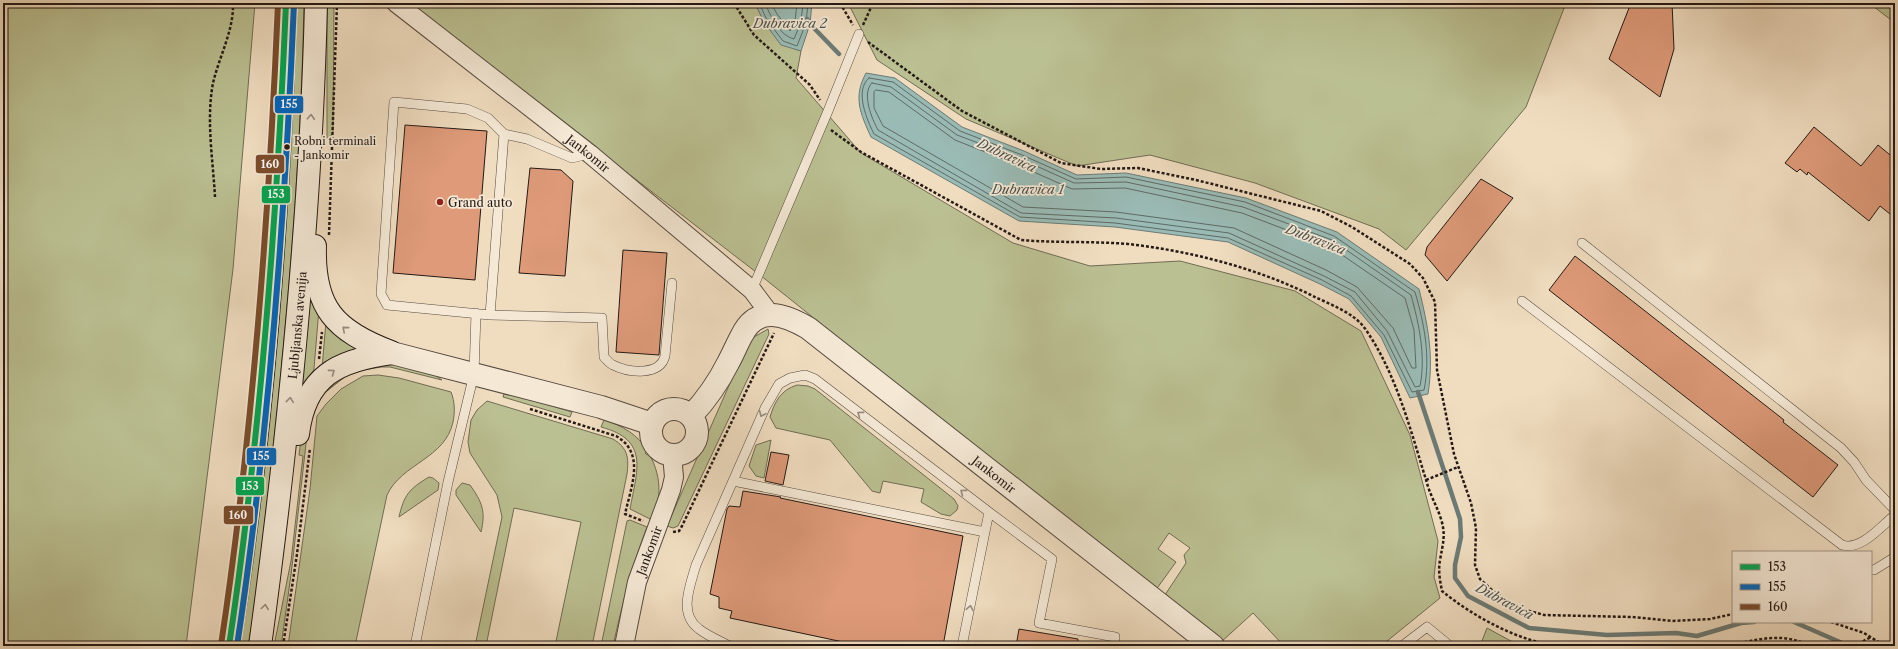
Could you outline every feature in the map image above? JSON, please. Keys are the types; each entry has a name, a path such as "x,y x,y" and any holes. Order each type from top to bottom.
{"main road":[{"path":"229,646 261,404 276,222 286,3"},
{"name":"Ljubljanska avenija","path":"260,646 275,536 294,359 309,157 316,3"},
{"path":"309,157 317,213 315,273 325,304 335,319 346,330 369,344 392,353 601,407 652,424"},
{"path":"691,416 706,400 716,384 746,327 761,316 774,323"},
{"name":"Jankomir","path":"774,323 790,318 808,328 1213,646"},
{"path":"275,536 290,494 300,421 305,404 310,394 318,383 343,364 367,356 392,353"},
{"path":"666,410 680,410 691,416 696,426 697,434 695,441 685,452 672,455 662,452 657,447 651,434 652,424 659,414 666,410"}],"street":[{"name":"Jankomir","path":"396,3 590,154 752,290 774,323"},
{"name":"Jankomir","path":"624,646 637,582 671,490 674,470 672,455"}],"lane":[{"path":"752,290 823,124 859,34"},
{"path":"590,154 572,158 527,139 504,134 488,118 467,109 394,102 381,294 387,305 490,315 602,318 604,357 612,365 643,371 655,370 663,363 665,356 672,283"},
{"path":"490,315 504,134"},
{"path":"1582,242 1841,448 1854,462 1866,480 1895,510"},
{"path":"1522,301 1832,540 1851,550 1895,515"},
{"path":"414,646 448,482 474,374 476,313"},
{"path":"730,646 699,629 690,620 686,606 690,585 696,565 765,408 779,384 790,378 805,374 815,379 1052,559 1039,623 1115,637 1114,646"},
{"path":"733,482 985,532"},
{"path":"962,646 989,512"},
{"path":"1872,570 1880,567 1895,557"},
{"path":"1402,646 1427,627 1450,646"}],"path":[{"path":"215,197 211,120 213,84 227,36 233,3"},
{"path":"329,240 337,3"},
{"path":"734,3 754,35 810,85 828,111"},
{"path":"840,3 859,34 872,46 962,111 1061,163 1101,169 1138,168 1196,180 1321,211 1352,228 1410,264 1423,278 1434,302 1437,370 1454,454 1471,503 1476,528 1475,565 1480,579 1494,592 1519,608 1544,615 1608,616 1672,621 1710,619 1732,614"},
{"path":"859,34 873,3"},
{"path":"823,124 861,152 1022,240 1126,244 1177,251 1245,269 1284,283 1346,311 1366,329 1387,369 1409,424 1426,480 1441,519 1445,537 1440,561 1439,578 1442,591 1478,618 1549,645 1562,646"},
{"path":"671,532 679,531 682,526 773,334 774,323"},
{"path":"319,366 322,329"},
{"path":"528,409 616,436 627,444 634,457 634,465 625,514 649,523"},
{"path":"283,646 297,554 310,440"},
{"path":"1426,480 1458,467"},
{"path":"1834,623 1871,637 1885,646"},
{"path":"1854,646 1871,637"},
{"path":"1730,646 1748,641 1779,638 1799,640 1809,646"}],"green space":[{"path":"3,3 255,3 233,269 186,646 3,646"},
{"path":"296,3 304,3 302,79 287,308 272,460 254,612 248,646 240,646 283,258 294,86"},
{"path":"327,3 334,3 333,133 329,138 327,138"},
{"path":"407,3 755,3 764,22 781,44 801,51 796,78 861,153 1013,243 1090,266 1180,261 1295,291 1361,331 1410,435 1438,541 1434,577 1440,598 1381,646 1284,646 1253,613 1220,643 1163,598 1186,563 1184,555 1190,548 1169,533 1158,549 1176,562 1155,591 765,279"},
{"path":"848,3 1566,3 1526,107 1406,250 1379,229 1255,183 1150,155 1077,166 966,119 877,60"},
{"path":"1869,3 1895,3 1895,23"},
{"path":"310,295 319,309 313,380 300,392"},
{"path":"326,321 358,347 322,369"},
{"path":"768,329 769,334 678,526 673,528 667,526 746,347 754,337"},
{"path":"387,362 435,375 442,380 390,367 381,367 363,370 346,376 327,391 323,392 338,374"},
{"path":"378,375 399,378 451,392 454,407 453,422 441,445 433,453 403,475 394,484 387,495 355,646 288,646 310,489 317,416 326,404 341,389 363,376"},
{"path":"797,385 808,386 815,389 954,499 958,506 957,510 950,516 941,514 921,502 924,489 883,481 880,493 872,491 830,440 776,428 770,417 774,406 783,393 791,387"},
{"path":"504,394 514,395 572,412 570,417 503,397"},
{"path":"487,401 613,439 625,450 628,463 627,474 592,646 555,646 581,522 514,508 486,646 475,646 502,517 497,495 470,453 468,442 471,420 477,410"},
{"path":"310,409 291,575 281,646 274,646 291,561 303,456 299,455 301,439"},
{"path":"604,420 629,431 634,435 644,445 648,451 645,453 647,455 649,454 653,461 658,477 659,495 650,519 630,509 637,469 634,448 627,440 617,433 601,427"},
{"path":"771,440 764,478 756,476 749,466 756,445"},
{"path":"429,477 433,478 439,483 438,490 399,517 408,493"},
{"path":"462,483 470,485 482,507 483,518 481,532 456,495 456,490"},
{"path":"630,520 647,527 628,586 613,646 601,646 627,521"},
{"path":"1487,628 1520,646 1480,646"}],"water":[{"name":"Dubravica 2","path":"755,3 812,3 810,24 801,51 781,45 764,22"},
{"name":"Dubravica 1","path":"866,73 895,78 962,127 1024,151 1077,175 1126,173 1246,198 1337,232 1419,289 1429,341 1430,380 1428,394 1410,398 1381,337 1349,299 1320,284 1228,242 1115,227 1019,221 871,137 861,113 859,97 862,82"}],"building":[{"path":"1631,3 1672,3 1674,49 1660,97 1609,59"},
{"name":"Grand auto","path":"405,125 487,131 475,280 393,273"},
{"path":"1814,127 1861,166 1878,145 1895,159 1895,218 1880,206 1869,221 1808,172 1807,175 1800,169 1797,172 1785,163"},
{"name":"Grand auto","path":"530,168 561,170 573,181 565,276 519,273"},
{"path":"1481,179 1513,198 1447,281 1425,255 1427,247"},
{"path":"623,250 667,253 659,355 616,352"},
{"path":"1575,256 1784,420 1783,422 1838,465 1813,497 1549,290"},
{"path":"771,452 789,455 783,485 765,481"},
{"path":"743,491 781,497 780,498 963,536 943,646 862,646 730,618 732,611 719,608 719,597 710,594 727,509 729,506 740,507"},
{"path":"1019,629 1078,639 1078,646 1016,646"}],"waterway":[{"name":"Dubravica","path":"807,19 839,54"},
{"name":"Dubravica","path":"1418,392 1460,519 1461,537 1455,565 1455,578 1468,596 1529,628 1607,635 1676,633 1697,636 1741,623"},
{"name":"Dubravica","path":"1796,623 1849,646"}],"transit line":[{"name":"160","path":"221,645 251,405 270,164 278,3"},
{"name":"153","path":"229,646 259,406 278,165 286,3"},
{"name":"155","path":"237,646 267,406 286,165 294,3"}],"place":[{"name":"Robni terminali - Jankomir","path":"287,147"},
{"name":"Grand auto","path":"440,202"}]}
